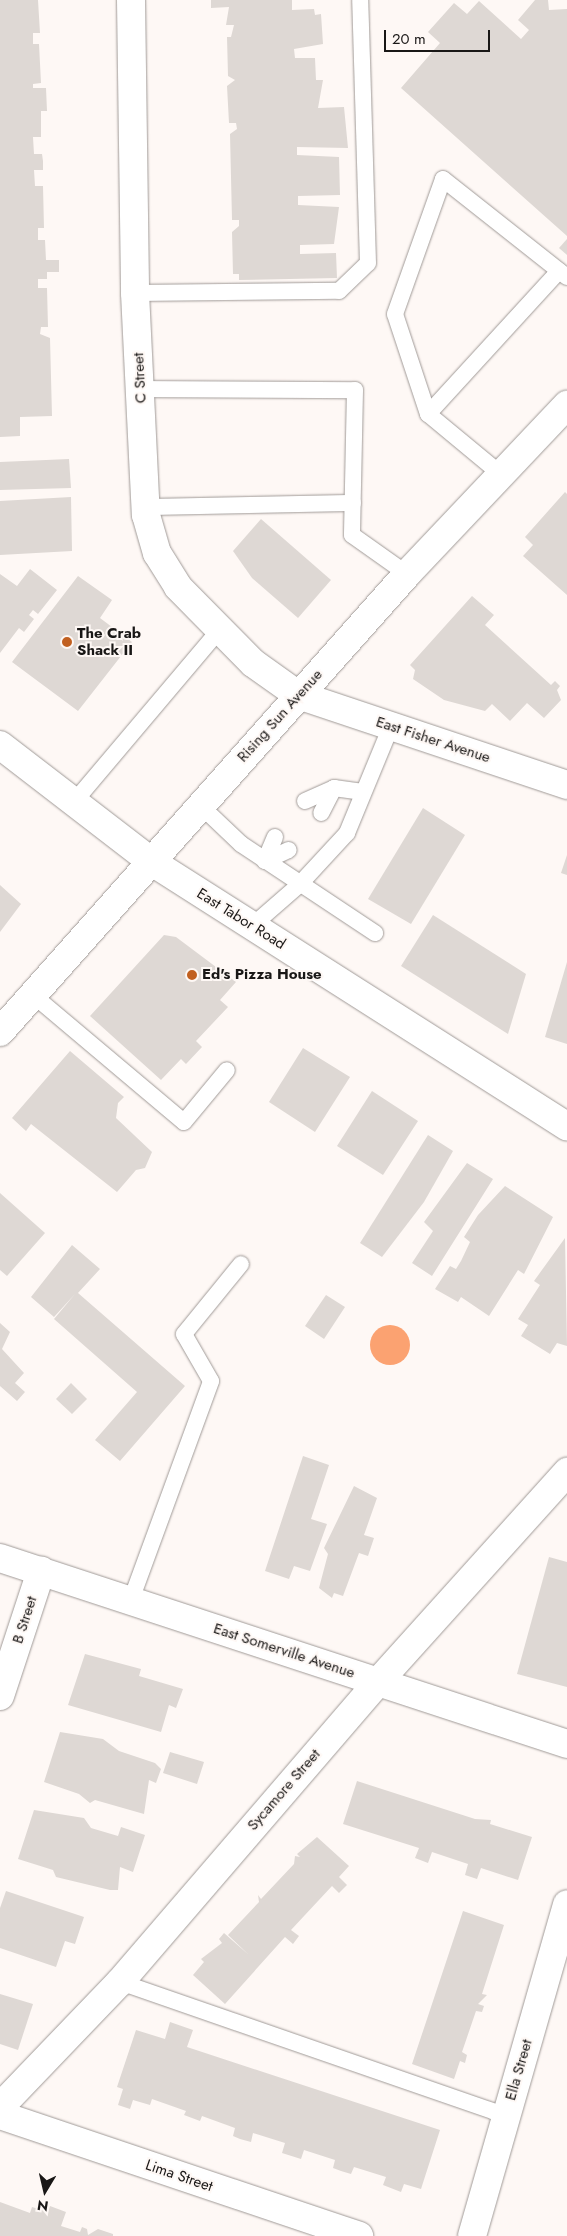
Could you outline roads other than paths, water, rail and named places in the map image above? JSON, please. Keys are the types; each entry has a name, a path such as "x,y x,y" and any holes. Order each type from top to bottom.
{"street":[{"name":"C Street","path":"131,0 135,293 146,507 157,554 178,587 253,663 298,695"},
{"name":"Rising Sun Avenue","path":"1,1028 152,862 407,574 503,476 567,406"},
{"name":"East Fisher Avenue","path":"298,695 567,784"},
{"name":"East Tabor Road","path":"0,745 152,862 567,1126"},
{"name":"Sycamore Street","path":"0,2108 120,1982 378,1682 567,1472"},
{"name":"East Somerville Avenue","path":"0,1558 567,1744"},
{"name":"B Street","path":"0,1696 41,1571"},
{"name":"Ella Street","path":"472,2236 567,1904"},
{"name":"Lima Street","path":"0,2115 358,2236"}],"lane":[{"path":"135,293 339,291 368,263 360,0"},
{"path":"428,414 563,274 443,179 394,314 428,414 503,476"},
{"path":"140,389 355,390 352,535 407,574"},
{"path":"146,507 353,503"},
{"path":"74,802 220,629"},
{"path":"252,926 299,885 347,834 391,726"},
{"path":"305,801 334,788 363,792"},
{"path":"321,812 334,788"},
{"path":"201,806 266,861 299,885 375,933"},
{"path":"266,861 275,837"},
{"path":"266,861 289,850"},
{"path":"33,995 184,1122 227,1070"},
{"path":"131,1600 211,1381 184,1334 241,1264"},
{"path":"120,1982 506,2116"}],"place":[{"name":"The Crab Shack II","path":"67,642"},
{"name":"Ed's Pizza House","path":"192,975"}]}
